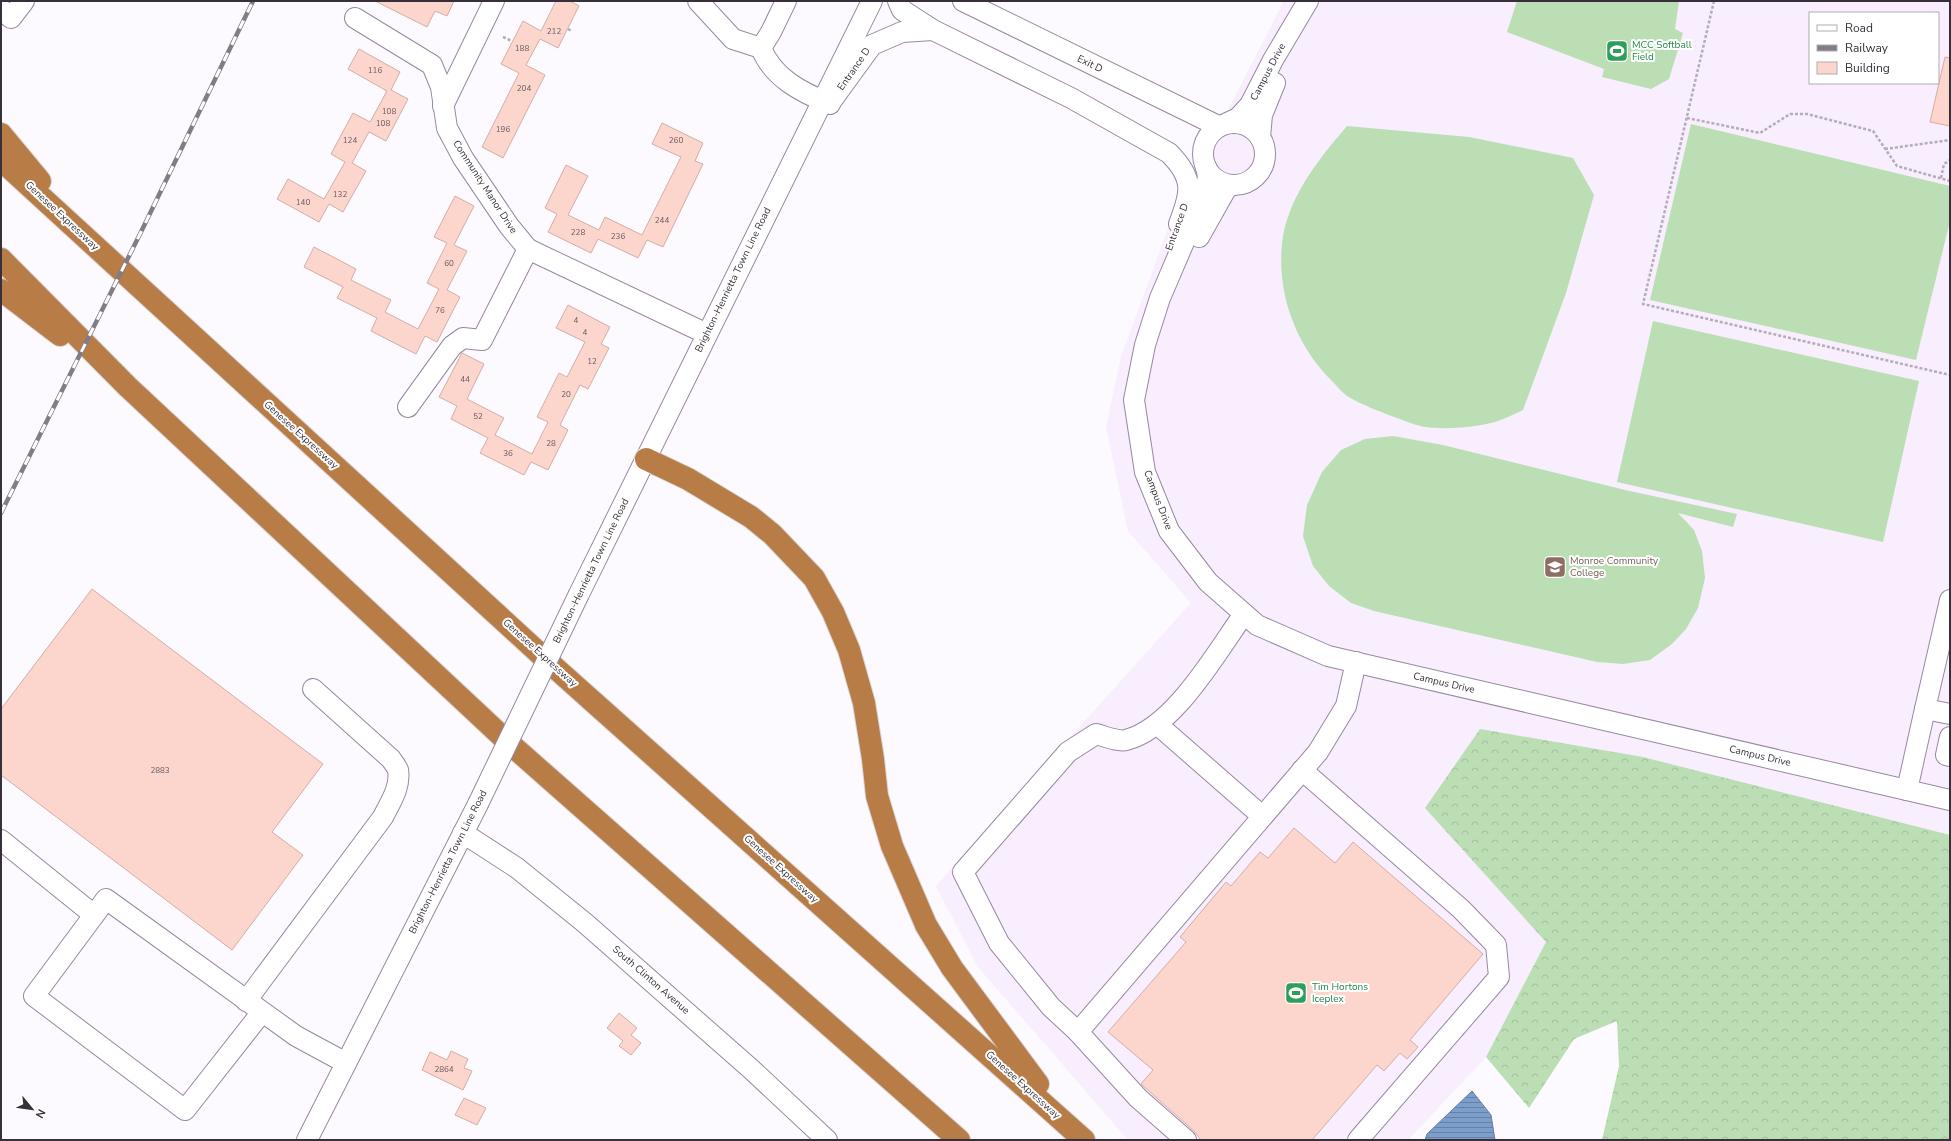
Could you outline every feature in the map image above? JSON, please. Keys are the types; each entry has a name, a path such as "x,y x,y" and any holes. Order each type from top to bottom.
{"highway":[{"path":"1,134 93,245"},
{"name":"Genesee Expressway","path":"1,160 552,665 1085,1140"},
{"path":"1,259 128,387 509,743 959,1140"},
{"path":"1,290 128,387"},
{"path":"646,458 688,478 751,517 772,534 814,578 850,650 864,703 877,796 892,846 926,925 952,968 990,1022 1032,1078 1085,1140"}],"street":[{"path":"1,9 11,18 24,1"},
{"path":"443,106 494,1"},
{"path":"698,1 733,39 761,48"},
{"path":"761,48 771,32 786,1"},
{"name":"Brighton-Henrietta Town Line Road","path":"307,1140 478,804 799,145 826,102 872,1"},
{"name":"Entrance D","path":"898,1 902,10 933,30 1072,98 1169,153 1182,166 1189,190 1186,205 1150,303 1145,345"},
{"name":"Exit D","path":"963,1 1222,124"},
{"name":"Campus Drive","path":"1222,124 1238,118 1250,105 1274,60 1305,8"},
{"name":"Campus Drive","path":"1260,137 1262,115 1288,55 1305,8"},
{"name":"Community Manor Drive","path":"355,18 432,65 441,87 445,124 463,158 509,226 528,249 706,334"},
{"name":"Entrance D","path":"826,102 872,45 902,32 933,30"},
{"path":"761,48 765,59 776,74 791,85 826,102"},
{"name":"Entrance D","path":"1072,98 1134,123 1179,145 1204,164"},
{"path":"1238,122 1248,125 1257,132 1260,137 1265,151 1264,162 1260,171 1252,179 1243,184 1232,185 1222,183 1214,178 1204,164 1202,151 1205,141 1210,133 1222,124 1238,122"},
{"name":"Campus Drive","path":"1204,164 1208,176 1205,193 1160,298 1145,345 1134,400 1145,472 1169,531 1208,582 1244,614 1257,625 1328,656 1950,800"},
{"name":"Campus Drive","path":"1145,345 1206,223 1226,190 1232,185"},
{"path":"408,407 452,346 463,338 482,340 528,249"},
{"path":"1907,790 1925,708 1947,623 1950,600"},
{"path":"1186,1140 1138,1098 1078,1032 1051,1007 999,944 963,872 1068,752 1096,734 1125,740 1158,725 1180,704 1244,614"},
{"path":"1078,1032 1318,752 1346,706 1356,662"},
{"path":"313,689 391,759 398,770 397,784 393,798 383,817 254,1006 185,1110 34,996 106,899 254,1006 296,1036 346,1063"},
{"path":"1925,708 1950,714"},
{"path":"1158,725 1262,816"},
{"path":"1950,737 1946,755 1950,756"},
{"path":"1302,770 1460,908 1496,945 1499,977 1358,1140"},
{"name":"South Clinton Avenue","path":"463,833 517,868 585,923 751,1069 827,1140"},
{"path":"1,840 94,915"}],"path":[{"path":"1714,1 1643,304 1950,375"},
{"path":"568,29 572,31"},
{"path":"503,37 512,42"},
{"path":"1687,118 1760,133 1790,114 1807,114 1873,131 1897,166 1950,181"},
{"path":"1886,149 1950,140"},
{"path":"1941,178 1944,164 1950,160"}],"shaded area":[{"name":"Monroe Community College","path":"1284,1 1950,1 1950,835 1643,757 1486,1057 1408,1140 1128,1140 978,967 936,886 1191,603 1128,531 1106,427 1121,357 1170,223"}],"green space":[{"name":"MCC Softball Field","path":"1517,1 1679,1 1675,29 1683,33 1669,79 1651,89 1602,77 1604,69 1507,32"},
{"path":"1691,124 1950,186 1950,221 1916,360 1650,300"},
{"path":"1347,126 1469,137 1573,158 1594,195 1566,293 1523,410 1495,422 1461,428 1433,428 1419,426 1372,408 1347,396 1319,367 1308,352 1299,335 1286,300 1281,263 1282,244 1285,227 1297,195 1325,152"},
{"path":"1653,321 1919,381 1883,542 1617,482"},
{"path":"1393,436 1443,445 1625,490 1737,514 1733,527 1678,513 1694,530 1702,551 1705,578 1698,608 1686,629 1672,644 1650,660 1623,664 1597,662 1374,611 1351,603 1329,586 1313,566 1303,536 1307,505 1322,472 1341,450 1365,439"},
{"path":"1480,729 1643,757 1950,835 1950,1140 1602,1140 1619,1066 1617,1021 1574,1039 1529,1108 1486,1057 1546,942 1425,808"}],"water":[{"path":"1472,1091 1491,1115 1495,1140 1425,1140 1427,1134"}],"building":[{"path":"375,1 454,1 447,16 435,11 427,27"},
{"path":"556,1 570,1 579,6 558,48 540,39 526,65 545,75 503,158 482,147 519,73 501,64 523,21 541,31"},
{"path":"359,49 400,72 391,90 408,99 386,141 369,132 352,163 366,171 343,212 329,204 319,222 277,199 288,179 324,199 345,162 331,154 353,113 370,122 387,91 348,69"},
{"path":"1945,57 1950,58 1950,126 1930,122"},
{"path":"662,123 703,143 695,161 703,164 663,247 647,240 638,258 598,239 591,253 548,232 557,214 545,208 566,165 588,176 568,215 599,230 605,217 642,235 681,157 652,144"},
{"path":"455,196 474,206 454,245 467,251 447,290 460,297 437,342 425,336 416,354 371,331 377,318 337,298 343,287 304,267 314,247 356,269 351,280 391,300 385,312 418,329 439,289 427,283 447,243 434,237"},
{"path":"568,305 610,327 601,344 609,348 588,389 580,385 560,425 568,430 548,470 531,462 524,475 480,453 488,438 451,419 457,406 439,397 462,353 484,364 467,399 504,418 495,435 532,454 548,422 537,417 559,373 567,377 585,342 556,328"},
{"path":"92,589 323,764 272,832 303,855 232,950 1,775 1,709"},
{"name":"Tim Hortons Iceplex","path":"1294,828 1335,863 1353,842 1483,954 1410,1040 1418,1047 1407,1059 1400,1053 1384,1071 1377,1065 1312,1140 1201,1140 1194,1131 1141,1084 1153,1070 1108,1032 1186,942 1180,937 1226,882 1231,886 1260,852 1268,858"},
{"path":"619,1013 637,1028 631,1035 641,1043 631,1055 619,1046 623,1041 607,1028"},
{"path":"451,1051 468,1059 464,1068 472,1071 463,1090 422,1070 430,1052 447,1060"},
{"path":"464,1098 486,1108 477,1125 455,1115"}],"railway":[{"path":"1,513 141,232 253,1"}],"place":[{"name":"MCC Softball Field","path":"1617,51"},
{"name":"Monroe Community College","path":"1555,567"},
{"name":"Tim Hortons Iceplex","path":"1296,993"}]}
